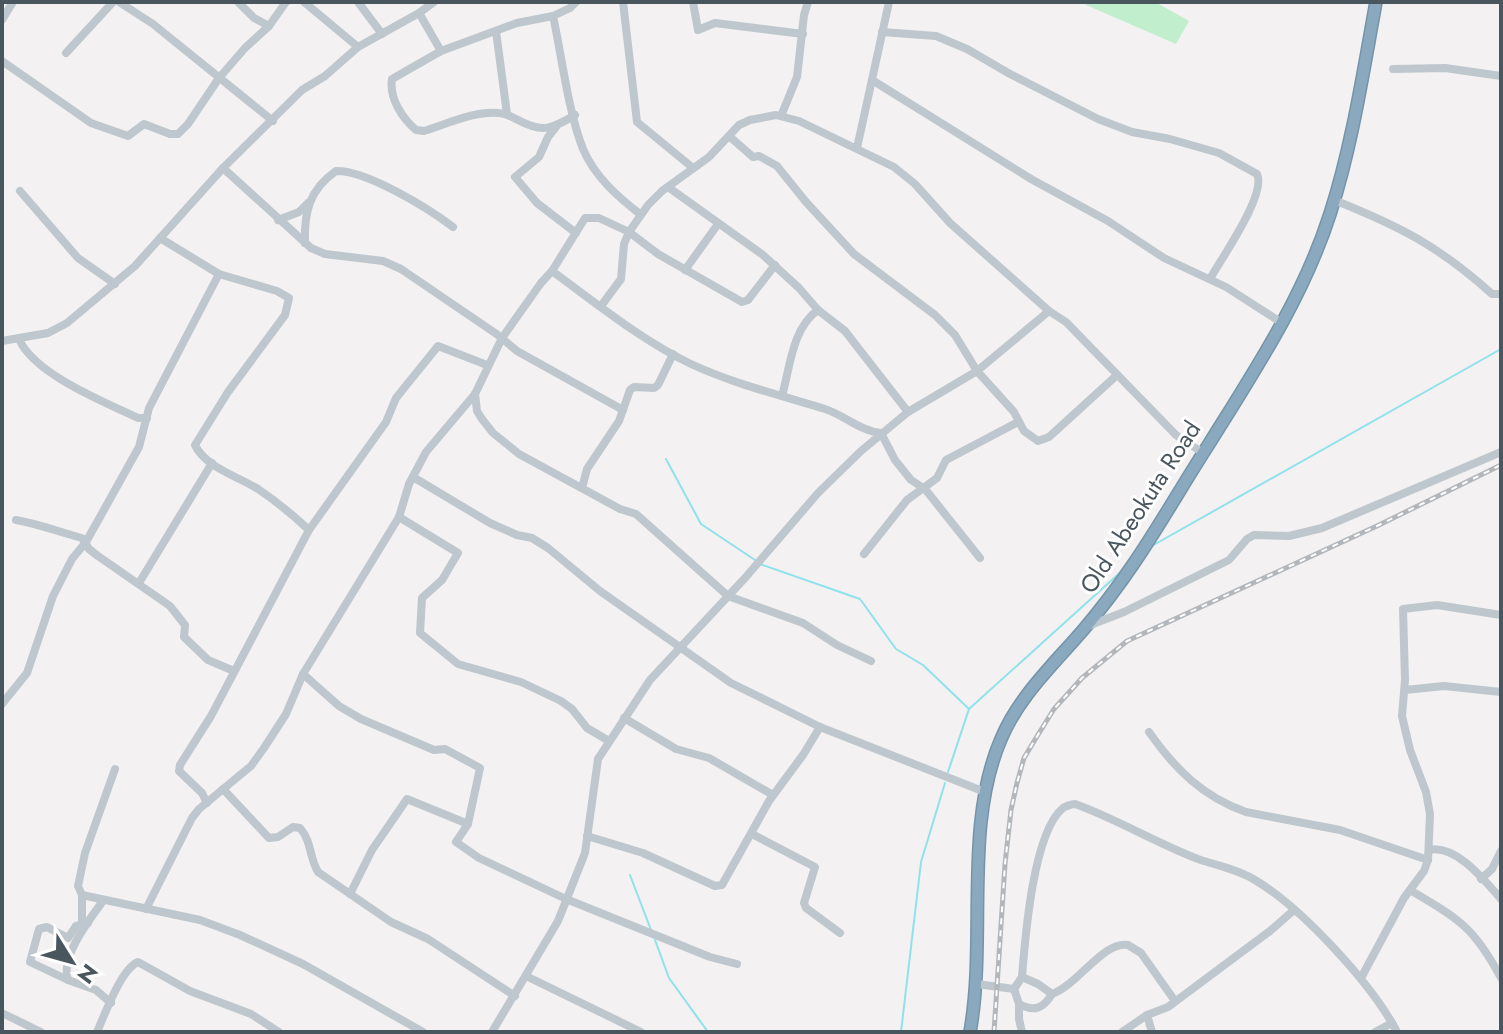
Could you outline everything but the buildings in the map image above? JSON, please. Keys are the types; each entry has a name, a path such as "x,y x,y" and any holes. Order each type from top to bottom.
{"highway":[{"name":"Old Abeokuta Road","path":"970,1032 977,984 981,824 985,792 1001,739 1014,712 1032,688 1087,626 1133,565 1282,323 1305,277 1334,200 1376,2"}],"street":[{"path":"2,20 13,2"},
{"path":"66,53 113,2"},
{"path":"119,2 153,24 273,121"},
{"path":"238,2 254,18 269,26"},
{"path":"2,61 91,123 128,136 144,124 178,134 219,78 269,26 286,2"},
{"path":"304,2 358,47"},
{"path":"358,2 382,34"},
{"path":"2,341 48,333 67,323 135,266 223,168 302,90 325,76 358,47 434,2"},
{"path":"575,115 557,126 541,130 507,114 480,114 424,131 416,130 399,111 390,82 441,51 496,31 553,16 576,2"},
{"path":"623,2 637,122 693,168"},
{"path":"693,2 698,30 715,23 803,34"},
{"path":"781,116 797,77 808,2"},
{"path":"857,148 889,2"},
{"path":"419,13 441,51"},
{"path":"553,16 583,148 595,169 620,198 640,214"},
{"path":"496,31 507,114"},
{"path":"882,32 936,36 967,49 1098,119 1132,132 1219,153 1257,174 1260,179 1257,196 1210,279"},
{"path":"1393,69 1445,68 1501,76"},
{"path":"872,80 1031,179 1108,221 1164,258 1210,279 1282,323"},
{"path":"601,306 617,287 623,273 622,256 629,232 640,214 668,187 709,157 739,125 750,120 781,116 799,121 894,167 915,184 950,223 1049,311 1066,322 1176,435 1203,453"},
{"path":"557,126 539,157 515,177 537,203 576,233"},
{"path":"729,136 753,157 759,156 777,166 854,254 935,315 955,335 977,371 1014,412 1031,438 1042,440 1117,375"},
{"path":"223,168 305,243 325,254 383,261 401,269 517,351 623,410"},
{"path":"278,220 299,212 329,176 336,171 346,171 388,188 453,227"},
{"path":"668,187 775,265 818,310 845,331 908,412"},
{"path":"20,191 78,258 115,284"},
{"path":"1334,200 1406,231 1445,254 1492,294 1501,294"},
{"path":"305,243 308,202"},
{"path":"146,909 192,818 251,766 286,714 303,674 399,517 413,477 426,452 475,394 502,338 552,271 585,218 590,217 629,232 638,242 744,302 775,265"},
{"path":"685,270 718,224"},
{"path":"160,238 219,274 277,291 289,298 285,315 228,392 195,445 198,452 212,463 259,490 309,530"},
{"path":"552,271 673,354 723,378 829,410 871,432 881,433"},
{"path":"2,704 27,673 53,596 139,447 149,408 219,274"},
{"path":"782,396 803,322 818,310"},
{"path":"492,1032 558,921 585,853 598,759 650,680 818,493 881,433 908,412 977,371 1049,311"},
{"path":"19,339 30,358 88,396 138,418 147,418"},
{"path":"207,803 202,793 179,771 180,765 211,716 309,530 386,422 396,398 430,353 438,346 445,347 487,365"},
{"path":"582,488 592,461 619,421 634,387 654,388 658,385 673,354"},
{"path":"475,394 477,411 500,439 529,461 620,509 636,514 728,596 803,623 837,645 871,661"},
{"path":"864,554 907,500 937,478 941,466 953,455 1018,422"},
{"path":"881,433 895,460 911,480 925,489 980,558"},
{"path":"1087,626 1124,612 1229,560 1254,535 1289,536 1322,528 1501,452"},
{"path":"139,583 212,463"},
{"path":"413,477 490,523 532,538 548,548 600,591 731,683 820,727 985,792"},
{"path":"399,517 458,553 442,580 422,598 420,633 458,664 521,682 561,701 587,728 609,741"},
{"path":"16,520 45,525 82,538 98,556 170,606 185,625 184,637 208,660 234,671"},
{"path":"1361,978 1410,890 1424,871 1429,855 1430,814 1426,792 1406,734 1402,700 1405,690 1403,609 1437,605 1501,615"},
{"path":"303,674 339,706 361,719 434,750 445,749 480,768 468,824 456,842 479,858 566,899 710,957 737,964"},
{"path":"1405,690 1444,686 1501,692"},
{"path":"624,718 676,749 709,758 773,795"},
{"path":"587,836 643,853 715,886 722,885 773,795 820,727"},
{"path":"1149,732 1175,767 1231,807 1340,830 1429,855"},
{"path":"84,926 82,895 78,886 85,853 115,769"},
{"path":"223,789 269,838 278,837 293,827 300,828 310,841 311,861 318,872 391,922 428,939 515,996"},
{"path":"350,894 372,850 407,799 468,824"},
{"path":"1014,989 1022,977 1034,884 1047,832 1063,807 1075,804 1256,881 1294,910 1361,978 1397,1032"},
{"path":"752,834 815,867 804,903 812,914 840,933"},
{"path":"1429,855 1436,849 1461,858 1501,899"},
{"path":"1481,879 1492,869 1501,851"},
{"path":"1410,890 1450,913 1476,936 1501,978"},
{"path":"82,895 200,920 240,935 303,964 423,1032"},
{"path":"68,980 66,965 84,926 103,901"},
{"path":"1122,1032 1175,1001 1294,910"},
{"path":"84,926 76,926 68,938 47,927 39,929 30,962 96,990 111,1003"},
{"path":"1019,1004 1028,1009 1037,1009 1052,994 1069,986 1111,947 1121,944 1134,947 1141,953 1175,1001"},
{"path":"97,1032 116,986 133,963 138,962 190,991 251,1014 279,1032"},
{"path":"526,976 641,1032"},
{"path":"1022,977 1052,994"},
{"path":"977,984 1014,989"},
{"path":"1014,989 1022,1032"},
{"path":"4,1014 41,1032"},
{"path":"1147,1015 1152,1032"},
{"path":"1375,1032 1392,1023"}],"green space":[{"path":"1087,2 1155,2 1189,21 1176,44 1086,5"}],"waterway":[{"path":"1150,547 1501,349"},
{"path":"666,459 701,524 755,560"},
{"path":"760,564 860,599 896,649 923,665 969,709"},
{"path":"948,772 969,709 1124,569"},
{"path":"901,1032 921,862 945,783"},
{"path":"630,875 651,930"},
{"path":"655,940 669,978 708,1032"}],"railway":[{"path":"994,1032 1011,810 1024,758 1054,709 1082,678 1127,641 1501,465"}]}
